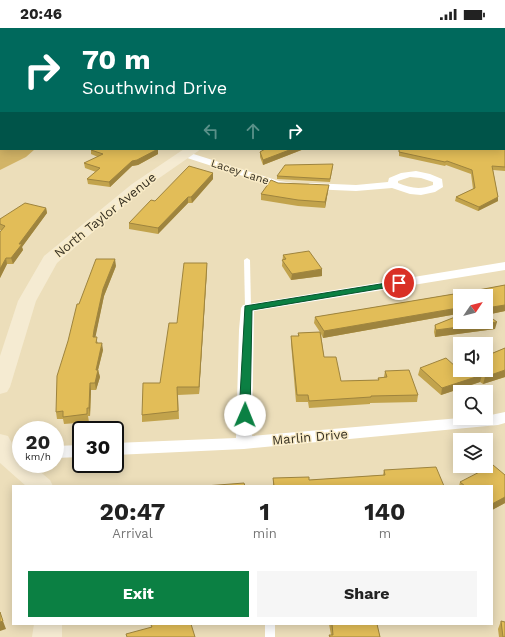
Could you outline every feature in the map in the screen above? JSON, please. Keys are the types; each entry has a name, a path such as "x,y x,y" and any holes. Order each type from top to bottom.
{"street":[{"name":"Lacey Lane","path":"190,152 278,184 356,188 393,185"},
{"name":"North Taylor Avenue","path":"0,387 27,301 50,260 137,186 190,152"},
{"path":"244,443 248,308 505,266"},
{"name":"Marlin Drive","path":"124,449 244,443 503,421"},
{"path":"7,451 40,485"},
{"path":"48,625 48,637"}],"lane":[{"path":"247,260 248,308"},
{"path":"270,625 270,637"}],"shaded area":[{"path":"0,150 34,150 26,157 0,170"}],"building":[{"path":"91,150 156,150 132,161 109,182 87,179 100,168 84,163 103,154"},
{"path":"263,150 289,150 263,160 260,152"},
{"path":"399,150 505,150 505,167 492,166 498,197 479,207 456,197 475,188 472,170 447,161 445,162 399,152"},
{"path":"333,164 330,179 277,176 285,165"},
{"path":"189,166 213,173 191,197 188,197 158,228 129,223 151,200 155,201"},
{"path":"271,180 278,183 329,185 325,202 298,200 261,194"},
{"path":"25,203 46,208 19,244 22,244 11,258 6,258 0,269 0,232 5,226 0,224 0,219"},
{"path":"309,251 322,269 292,274 282,260 286,259 283,255"},
{"path":"96,259 115,259 103,289 94,330 93,337 97,337 96,343 102,343 96,370 98,370 95,383 90,383 89,408 87,408 87,414 63,417 63,411 56,412 57,376 68,341 77,304 79,304"},
{"path":"184,263 207,263 199,387 177,387 178,411 142,415 143,383 160,383 169,323 177,323"},
{"path":"505,285 505,305 493,307 493,289 484,289"},
{"path":"453,294 453,309 324,331 315,317"},
{"path":"453,318 453,328 436,330 435,325"},
{"path":"320,332 324,357 336,357 341,381 379,380 378,378 387,377 385,371 409,370 418,395 371,396 309,401 308,395 297,395 291,336 299,336 298,333"},
{"path":"505,348 505,370 493,374 493,353"},
{"path":"446,358 453,364 453,377 476,377 442,388 420,368"},
{"path":"493,465 505,475 505,497 493,503 493,485 464,485 460,482 477,473 493,473"},
{"path":"436,467 444,485 274,485 273,478 309,477 309,480 385,475 384,470"},
{"path":"244,483 245,485 218,485"},
{"path":"0,612 3,621 0,622"},
{"path":"501,621 505,622 505,637 503,637"},
{"path":"151,625 191,625 195,637 127,637 126,634 152,627"},
{"path":"332,625 377,625 380,637 330,637 329,635 333,635"}],"route":[{"path":"245,415 246,330 248,308 399,283"}]}
